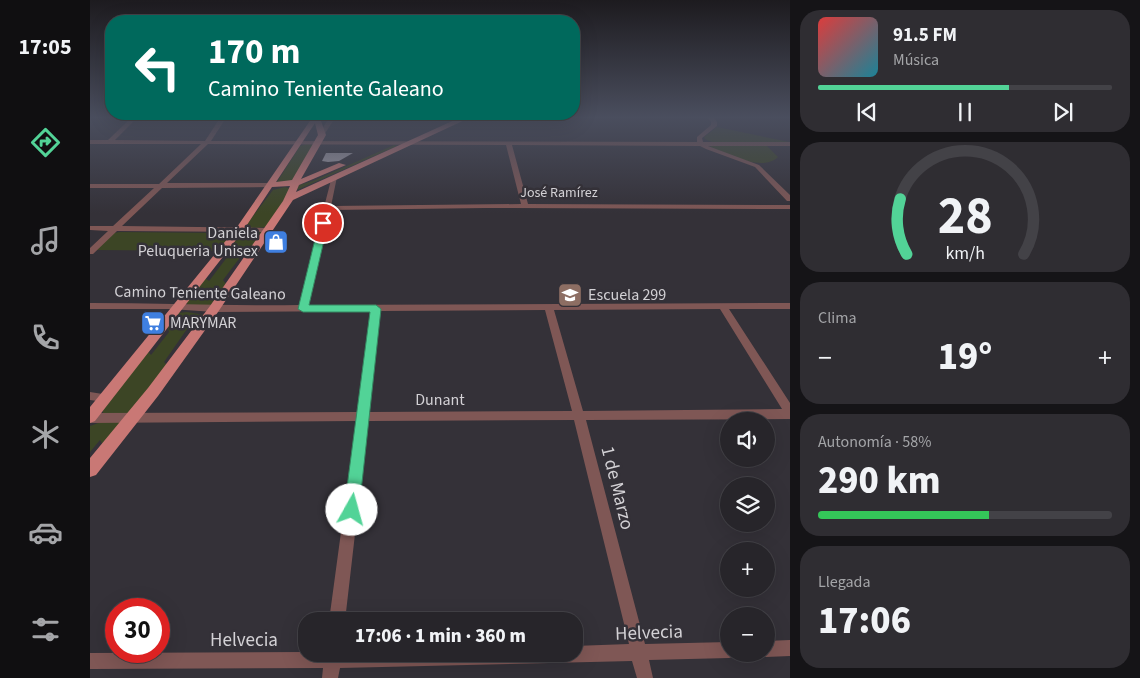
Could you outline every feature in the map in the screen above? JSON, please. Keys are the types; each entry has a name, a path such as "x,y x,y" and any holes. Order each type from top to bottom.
{"main road":[{"path":"90,417 240,230 293,150"},
{"path":"90,470 133,418 214,310 290,198 313,150"},
{"path":"271,185 296,183 377,150"},
{"path":"290,198 395,150"}],"street":[{"path":"90,252 199,150"},
{"path":"510,150 525,206"},
{"path":"712,150 757,166 790,198"},
{"path":"303,309 334,177"},
{"path":"90,186 271,185"},
{"name":"José Ramírez","path":"327,208 525,206 790,207"},
{"path":"90,228 269,230"},
{"name":"Camino Teniente Galeano","path":"90,306 178,307 214,310 790,306"},
{"path":"723,306 790,414"},
{"name":"1 de Marzo","path":"549,308 579,415 645,678"},
{"path":"338,612 376,309"},
{"path":"90,396 105,398"},
{"name":"Dunant","path":"90,417 790,414"},
{"path":"775,649 790,648"},
{"name":"Helvecia","path":"583,655 720,650"},
{"name":"Helvecia","path":"90,660 298,657"},
{"path":"330,678 332,662"}],"green space":[{"path":"298,150 311,150 294,181 277,182"},
{"path":"384,150 389,150 297,190 299,185 313,181"},
{"path":"715,150 771,150 778,157 764,163 755,163"},
{"path":"285,187 291,189 267,227 248,227 247,224 273,190"},
{"path":"241,232 262,232 248,254 245,251 223,280 226,284 211,305 188,305 186,302 205,278 209,281 231,252 228,249"},
{"path":"114,233 226,233 232,235 220,251 94,250"},
{"path":"187,312 205,315 193,333 190,328 187,329 164,362 168,366 129,413 103,413 103,410 147,350 151,355 169,332 167,325 178,313"},
{"path":"101,422 119,422 120,424 104,447 100,440 90,452 90,426"}],"building":[{"path":"326,153 353,153 339,161 328,162 322,161"}],"place":[{"name":"Daniela Peluqueria Unisex","path":"276,242"},
{"name":"Escuela 299","path":"570,295"},
{"name":"MARYMAR","path":"153,323"}],"route":[{"path":"323,223 303,309 376,309 352,510"}]}
